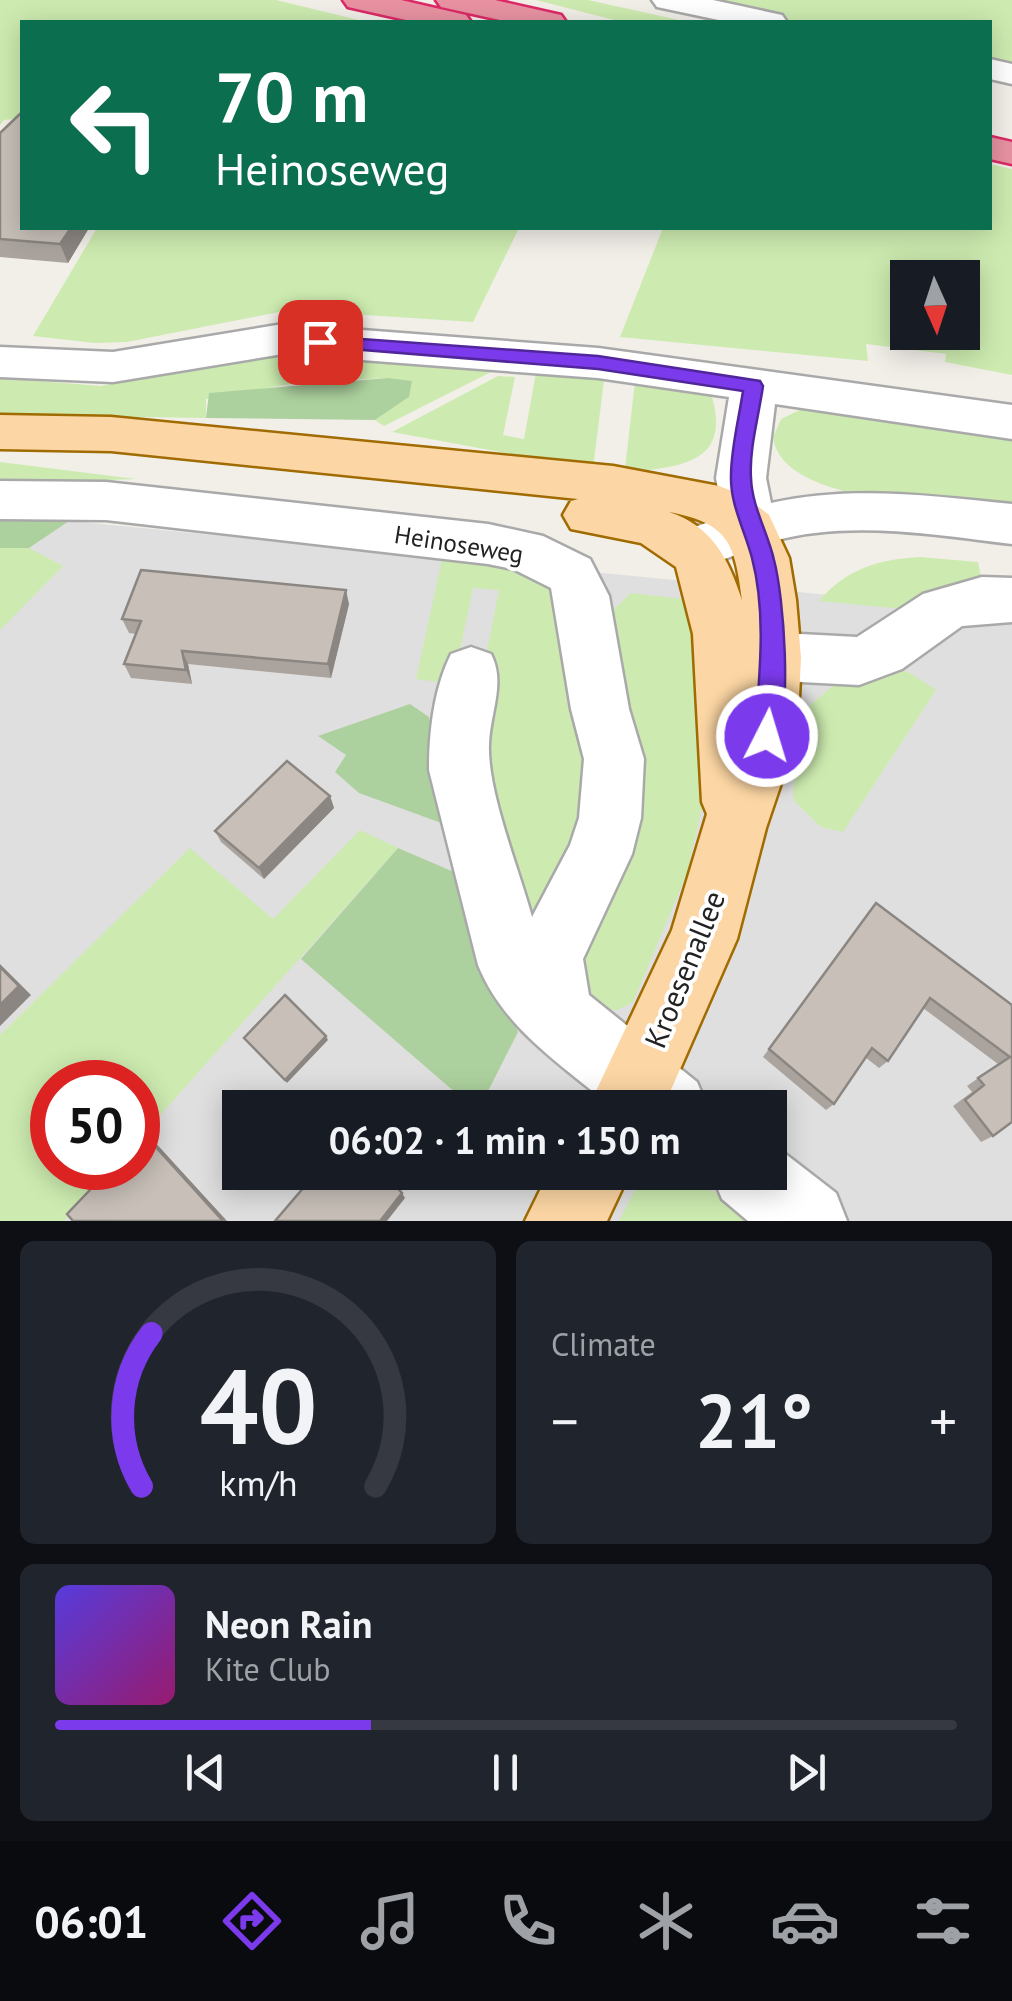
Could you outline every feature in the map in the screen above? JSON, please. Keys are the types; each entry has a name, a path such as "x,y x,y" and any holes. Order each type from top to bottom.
{"highway":[{"path":"359,0 446,20"},
{"path":"452,0 541,20"}],"main road":[{"path":"0,432 111,434 613,484 700,500 727,510 751,529"},
{"name":"Heinoseweg","path":"0,446 98,462 635,521 671,534 690,549"},
{"name":"Kroesenallee","path":"648,1090 703,938 734,828 747,656 763,558 751,529"},
{"name":"Kroesenallee","path":"690,549 706,570 747,656"},
{"path":"564,1221 582,1190"}],"street":[{"path":"668,0 762,20"},
{"path":"0,362 113,367 282,339 598,362 1012,422"},
{"name":"Kroesenallee","path":"751,529 740,478 754,386"},
{"name":"Heinoseweg","path":"0,500 106,501 488,544 524,550 571,574 582,596 600,709 614,760 614,791 600,854 548,957 558,1017"},
{"path":"690,549 788,518 848,513 938,516 1012,524"},
{"path":"747,656 859,661 877,656 945,606 981,597 1012,600"},
{"path":"471,671 459,744 468,807 512,965 533,995 635,1090"},
{"path":"771,1190 808,1221"}],"shaded area":[{"path":"60,520 1012,613 1012,1221 0,1221 0,521"}],"green space":[{"path":"0,0 276,0 359,20 20,20 20,118 4,120 0,125"},
{"path":"536,0 588,0 679,20 614,20"},
{"path":"691,0 1012,0 1012,67 992,63 992,20 789,20"},
{"path":"992,164 1012,169 1012,375 945,362 946,354 914,350 980,350 980,260 890,260 890,347 866,344 868,361 620,337 662,230 992,230"},
{"path":"96,230 518,230 473,322 289,310 127,342 95,343 33,336"},
{"path":"290,351 497,364 493,371 384,426 375,420 409,397 388,378 296,383 206,399 206,418 0,415 0,378 101,386"},
{"path":"537,367 605,372 593,469 392,432 498,376 515,377 503,435 524,439"},
{"path":"388,378 412,381 409,397 375,420 206,418 209,393"},
{"path":"635,382 687,385 712,397 716,419 708,448 683,463 629,472 625,468"},
{"path":"808,406 1012,432 1012,510 875,498 806,477 783,460 773,437 781,419"},
{"path":"0,462 136,479 0,484"},
{"path":"0,514 75,517 29,548 0,548"},
{"path":"0,548 29,548 63,566 0,630"},
{"path":"444,550 491,558 521,569 559,598 593,806 522,942 491,809 484,666 499,590 473,588 453,684 416,679"},
{"path":"920,557 978,562 983,587 914,610 819,601 840,581 864,568"},
{"path":"631,593 692,600 704,799 687,873 633,1002 617,1010 592,1010 575,958 609,614"},
{"path":"887,666 910,673 936,690 843,832 821,827 793,800 798,715 840,680"},
{"path":"410,704 429,717 455,828 359,793 335,772 346,755 318,736"},
{"path":"360,830 398,848 160,1115 160,1060 30,1060 30,1190 93,1190 64,1221 0,1221 0,1035 190,848 273,919"},
{"path":"398,848 468,878 486,947 518,1032 489,1090 452,1090 301,959"},
{"path":"635,1190 709,1190 724,1196 752,1221 619,1221"}],"building":[{"path":"20,114 20,230 70,230 60,244 0,239 0,133"},
{"path":"141,570 346,590 328,664 182,651 186,670 124,664 141,621 122,619"},
{"path":"287,761 330,796 259,868 215,831"},
{"path":"876,903 1012,1005 1012,1122 993,1136 965,1100 984,1085 978,1078 1010,1057 930,998 888,1061 872,1048 834,1104 769,1049"},
{"path":"0,967 19,986 0,1005"},
{"path":"285,995 326,1036 285,1080 244,1038"},
{"path":"160,1152 223,1221 73,1221 67,1214 90,1190 160,1190"},
{"path":"302,1190 402,1193 382,1221 275,1221"}],"route":[{"path":"320,342 598,362 754,386 740,478 751,529 763,558 769,600 773,658 767,736"}]}
